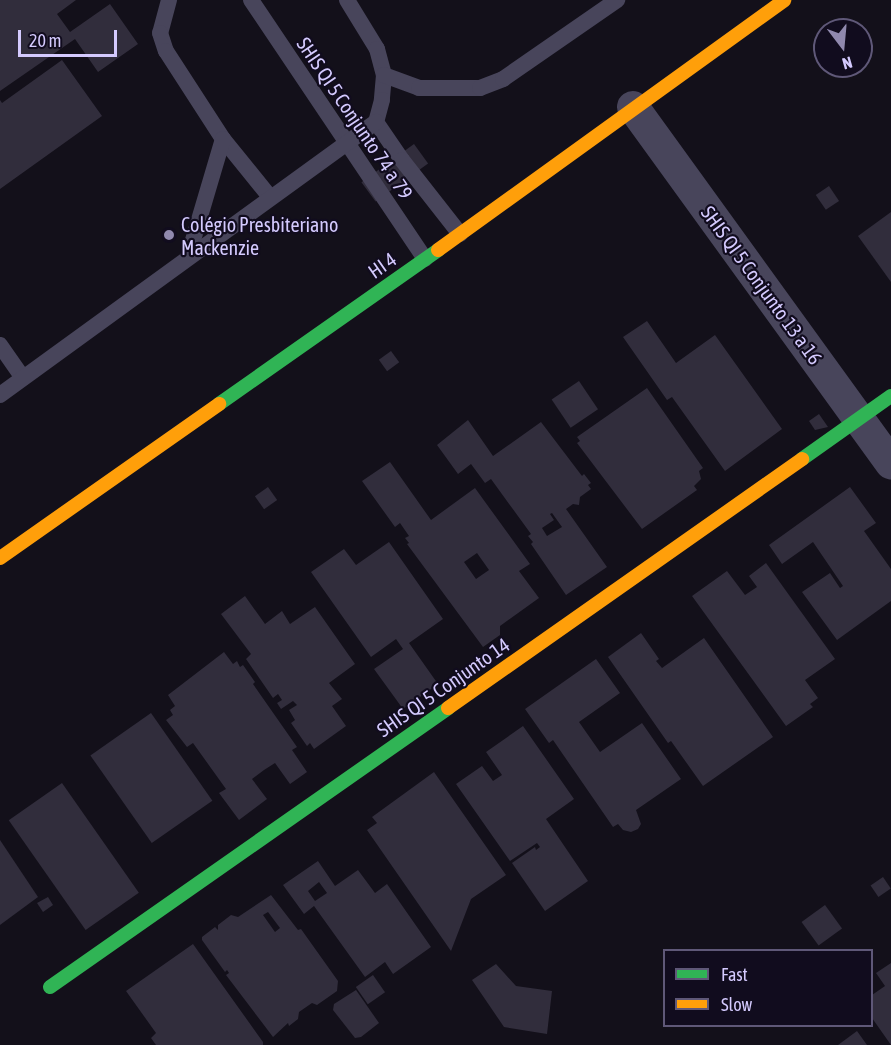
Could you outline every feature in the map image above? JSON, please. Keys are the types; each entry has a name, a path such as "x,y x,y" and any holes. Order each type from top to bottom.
{"street":[{"name":"HI 4","path":"0,558 425,259 784,0"},
{"name":"SHIS QI 5 Conjunto 13 a 16","path":"633,107 891,463"},
{"name":"SHIS QI 5 Conjunto 14","path":"50,987 891,396"}],"lane":[{"path":"169,0 160,33 166,51 223,139 270,197"},
{"name":"SHIS QI 5 Conjunto 74 a 79","path":"251,0 425,259"},
{"name":"SHIS QI 5 Conjunto 74 a 79","path":"347,0 377,49 384,75 382,100 376,122 402,160 460,234"},
{"path":"384,75 419,88 480,88 502,79 617,0"},
{"path":"0,395 345,142 376,122"},
{"path":"188,257 223,139"},
{"path":"0,345 23,378"}],"building":[{"path":"0,0 76,0 57,14 70,32 110,4 138,44 98,72 75,39 0,91"},
{"path":"62,60 102,116 0,189 0,100 2,103"},
{"path":"414,144 428,163 376,202 361,182"},
{"path":"829,186 839,201 826,210 816,195"},
{"path":"891,212 891,282 858,236"},
{"path":"647,321 676,363 715,335 782,429 725,471 672,397 667,400 623,337"},
{"path":"391,351 399,362 387,371 379,360"},
{"path":"579,381 598,409 571,428 552,399"},
{"path":"647,388 703,468 699,471 701,479 694,486 697,490 642,529 577,443 580,441 577,437"},
{"path":"819,414 828,427 815,430 809,421"},
{"path":"468,420 493,456 541,422 582,476 584,474 591,483 588,485 591,489 580,497 579,505 573,504 566,509 607,567 566,595 531,544 533,542 528,536 531,534 491,479 485,483 471,464 458,474 437,445","holes":["552,513 562,527 547,536 542,528 554,520 550,514"]},
{"path":"390,462 431,520 475,488 530,564 519,571 539,598 500,626 500,635 483,647 407,544 409,543 405,538 409,536 400,523 395,527 362,481","holes":["477,553 489,570 476,579 464,562"]},
{"path":"268,487 277,500 264,509 255,496"},
{"path":"850,487 876,523 864,531 891,569 891,601 837,640 802,592 830,573 840,588 843,586 813,542 782,564 769,545"},
{"path":"389,542 443,619 409,643 438,684 403,709 374,669 403,649 396,639 371,657 311,572 344,549 356,565"},
{"path":"766,563 835,659 805,680 818,698 810,704 813,707 786,726 692,596 727,571 745,595 757,587 749,576"},
{"path":"245,596 265,624 282,611 290,624 315,607 355,664 329,683 342,699 332,706 346,726 314,749 310,743 307,746 291,723 295,720 289,710 297,705 293,701 281,709 277,703 282,700 278,694 273,698 246,659 251,654 221,614"},
{"path":"641,633 659,659 656,661 662,668 704,638 773,737 703,786 671,741 668,743 608,657"},
{"path":"224,652 233,664 237,661 240,667 243,665 255,682 253,684 297,747 292,750 307,772 290,784 275,763 264,770 252,779 267,799 239,820 219,793 226,789 193,743 187,747 166,720 173,715 170,710 175,706 168,695"},
{"path":"596,659 620,693 579,722 600,752 642,723 681,779 636,810 641,824 638,829 631,832 623,830 618,824 613,827 553,740 549,743 525,709"},
{"path":"151,713 212,801 152,843 90,755"},
{"path":"523,726 574,799 546,819 588,881 545,911 512,863 535,847 536,850 540,847 537,843 510,861 456,784 482,766 493,781 502,775 486,752"},
{"path":"434,772 506,875 471,899 451,951 367,830 377,823 372,817"},
{"path":"62,783 139,893 86,930 9,820"},
{"path":"0,840 38,897 0,925"},
{"path":"318,861 335,886 358,870 375,893 387,884 431,947 393,974 385,962 365,977 314,906 304,914 283,885","holes":["319,882 327,893 315,901 308,891"]},
{"path":"883,877 891,889 878,897 871,885"},
{"path":"271,895 298,930 301,929 338,981 337,991 317,1005 312,1003 299,1012 298,1019 289,1026 288,1023 273,1037 226,975 229,973 227,970 225,972 202,940 202,937 215,927 218,930 218,925 231,915 238,917","holes":["268,912 280,928 275,932 263,915"]},
{"path":"48,897 53,905 43,912 37,903"},
{"path":"825,905 842,928 819,946 802,922"},
{"path":"193,944 263,1045 156,1045 151,1038 156,1033 126,991"},
{"path":"891,963 891,1045 873,1019 873,994 885,986 876,973"},
{"path":"496,964 516,986 552,991 547,1034 504,1027 472,980"},
{"path":"373,975 385,992 368,1004 356,987"},
{"path":"356,990 379,1023 361,1037 355,1038 333,1010 334,1004"},
{"path":"857,1031 867,1045 838,1045"}],"traffic: fast":[{"path":"219,404 438,250"},
{"path":"802,459 891,396"},
{"path":"50,987 448,708"}],"traffic: slow":[{"path":"438,250 784,0"},
{"path":"0,558 219,404"},
{"path":"448,708 802,459"}],"place":[{"name":"Colégio Presbiteriano Mackenzie","path":"169,235"}]}
